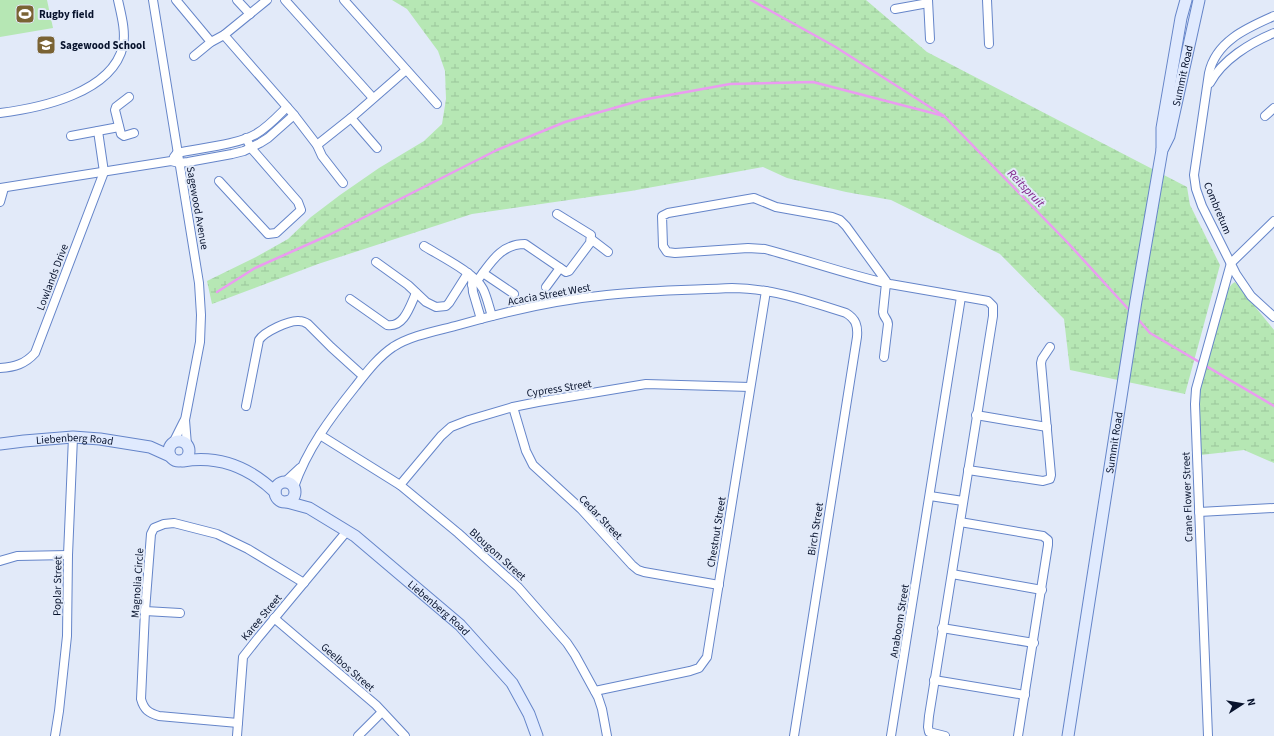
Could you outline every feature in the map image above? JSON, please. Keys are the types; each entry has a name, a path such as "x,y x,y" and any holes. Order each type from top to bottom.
{"main road":[{"name":"Summit Road","path":"1068,736 1130,336 1162,150 1162,128 1181,18 1186,0"},
{"name":"Summit Road","path":"1162,150 1167,142 1170,130 1199,0"},
{"name":"Liebenberg Road","path":"0,444 74,437 100,439 150,447 170,456"},
{"path":"207,459 178,441 172,444 169,452 174,461 207,459 233,465 262,480 275,492 280,501 287,502 295,495 289,485 262,480"},
{"name":"Liebenberg Road","path":"150,447 172,444"},
{"path":"183,461 189,454 188,446"},
{"path":"275,492 277,486 289,485"},
{"name":"Liebenberg Road","path":"289,485 309,508"},
{"name":"Liebenberg Road","path":"287,502 309,508 347,531 434,602 471,636 516,689 529,714 537,736"}],"street":[{"path":"0,113 41,105 79,91 101,80 120,57 123,44 124,33 118,0"},
{"name":"Sagewood Avenue","path":"153,0 177,153 175,162 198,269 201,309 200,342 185,420 188,446"},
{"path":"176,0 211,42"},
{"path":"237,0 250,14"},
{"path":"194,56 211,42 224,35 267,0"},
{"path":"285,0 372,98"},
{"path":"344,0 437,104"},
{"path":"987,0 989,44"},
{"path":"895,9 928,2 930,39"},
{"name":"Combretum","path":"1274,16 1237,36 1221,48 1211,66 1196,160 1194,184 1202,206 1231,263 1248,292 1274,317"},
{"path":"1266,20 1273,34"},
{"name":"Combretum","path":"1208,88 1214,75 1226,62 1242,51 1273,34"},
{"path":"224,35 294,115 318,145 322,156 343,183"},
{"path":"318,145 406,70"},
{"path":"129,97 116,107 115,110 122,136 134,133"},
{"path":"177,153 246,138 257,133 287,107"},
{"path":"1265,116 1274,108"},
{"path":"0,202 2,188 232,154 251,148 268,138 294,115"},
{"path":"351,118 377,148"},
{"path":"71,136 119,127"},
{"path":"98,131 104,172"},
{"path":"219,181 268,234 276,233 300,211 301,207 298,202 251,148 246,138"},
{"name":"Lowlands Drive","path":"0,368 20,365 28,361 35,353 104,172"},
{"path":"884,357 888,324 888,320 883,316 886,284 885,280 840,220 832,217 776,207 751,198 663,214 661,218 663,246 667,252 748,248 765,249 886,284 988,301 994,308 952,574 942,628 928,730 945,736"},
{"path":"376,262 408,285 426,302 436,307 446,306 472,279 483,273 499,252 521,244 525,244 566,272 572,269 590,243 591,235 557,214"},
{"path":"1231,263 1274,221"},
{"path":"591,239 608,252"},
{"path":"424,246 472,279 482,288 492,316"},
{"name":"Crane Flower Street","path":"1208,736 1195,404 1196,391 1231,263"},
{"path":"546,287 560,268"},
{"path":"483,273 514,294"},
{"path":"472,279 481,319"},
{"name":"Acacia Street West","path":"289,485 335,411 363,376 382,356 400,343 481,319 524,309 607,295 744,288 766,291 809,301 846,313 853,318 857,326"},
{"name":"Chestnut Street","path":"595,691 694,670 702,665 709,652 766,291"},
{"path":"350,299 387,325 392,326 402,321 416,293"},
{"name":"Anaboom Street","path":"891,736 961,297"},
{"path":"478,308 488,305"},
{"path":"246,406 261,336 267,332 295,321 301,321 308,324 330,347 363,376"},
{"name":"Birch Street","path":"794,736 856,346 857,326"},
{"path":"968,470 1043,481 1050,479 1052,475 1041,363 1044,355 1050,347"},
{"name":"Cypress Street","path":"400,485 441,436 451,427 513,407 646,384 750,387"},
{"name":"Cedar Street","path":"513,407 526,451 533,466 581,509 632,565 638,570 644,572 719,584"},
{"path":"976,415 1047,427"},
{"name":"Sagewood Avenue","path":"172,444 185,420"},
{"name":"Blougom Street","path":"320,435 400,485 458,533 518,587 567,643 575,655 595,691 601,706 607,736"},
{"name":"Poplar Street","path":"55,736 67,636 68,555 74,437"},
{"path":"930,496 963,501"},
{"path":"1199,512 1274,508"},
{"path":"960,522 1045,537 1048,540 1034,643 1018,736"},
{"name":"Magnolia Circle","path":"238,723 159,716 151,714 143,705 145,611 151,534 154,528 164,524 174,523 217,534 248,550 304,583"},
{"name":"Karee Street","path":"237,736 244,657 274,618 347,531"},
{"path":"0,561 17,556 68,555"},
{"path":"952,574 1042,590"},
{"path":"145,611 180,613"},
{"name":"Geelbos Street","path":"274,618 382,712 405,736"},
{"path":"942,628 1034,643"},
{"path":"934,680 1025,695"},
{"path":"358,736 382,712"}],"green space":[{"name":"Rugby field","path":"0,0 47,0 53,28 0,37"},
{"name":"Reitspruit","path":"392,0 866,0 927,52 1187,187 1190,205 1220,265 1185,394 1070,370 1064,319 1000,254 891,200 846,192 787,178 763,167 631,191 472,214 318,264 212,304 207,281 256,257 288,239 311,217 340,195 379,168 424,141 442,124 446,99 445,71 438,51 407,9"},
{"path":"1235,282 1274,330 1274,463 1244,450 1201,455 1199,407 1200,390 1228,289"}],"waterway":[{"name":"Reitspruit","path":"751,0 834,46 944,116 1068,243 1131,312"},
{"path":"217,292 255,268 329,235 497,150 565,122 642,100 730,84 813,82 944,116"},
{"name":"Reitspruit","path":"1137,318 1150,333 1274,406"}],"place":[{"name":"Rugby field","path":"25,14"},
{"name":"Sagewood School","path":"46,45"}]}
